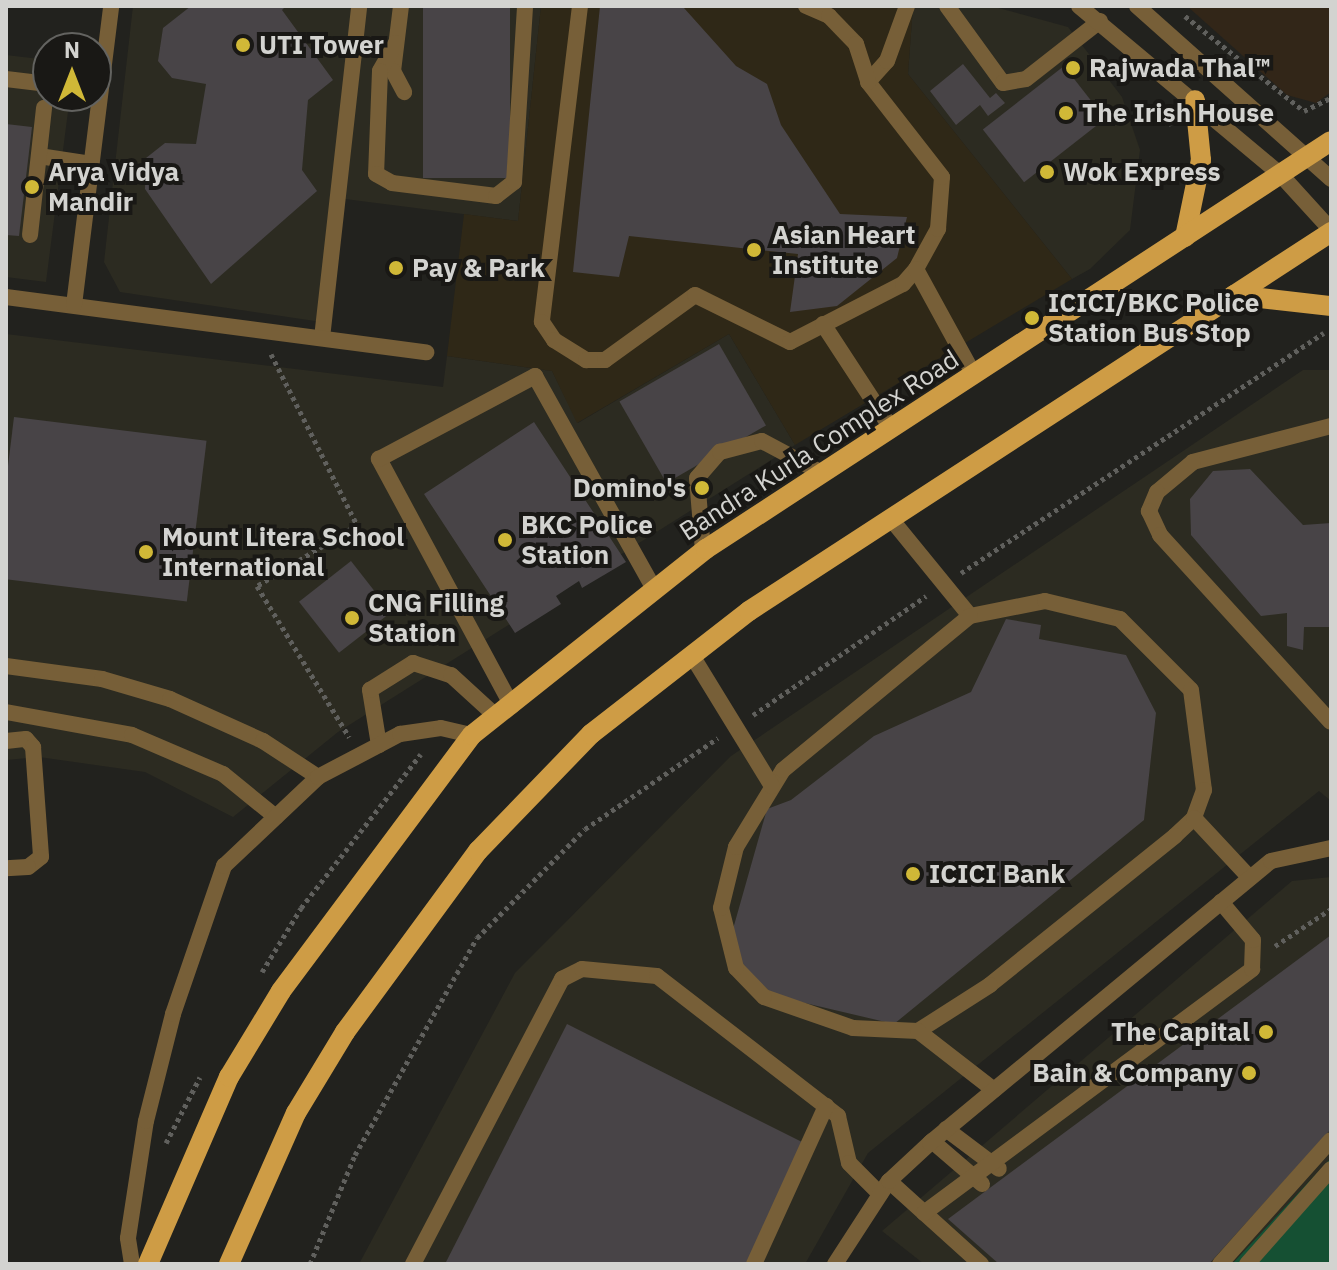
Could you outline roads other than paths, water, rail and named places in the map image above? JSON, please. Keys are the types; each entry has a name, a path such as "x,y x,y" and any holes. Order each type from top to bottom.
{"main road":[{"path":"1185,237 1201,160 1195,100"},
{"name":"Bandra Kurla Complex Road","path":"148,1264 229,1077 281,991 472,735 504,712 649,581 703,551 1331,141"},
{"path":"229,1264 296,1113 418,927 478,851 591,734 691,654 1331,231"},
{"path":"1234,295 1331,306"}],"street":[{"path":"107,32 111,6"},
{"path":"322,338 359,6"},
{"path":"401,6 394,77 404,92"},
{"path":"396,43 380,71 376,174 392,183 496,196 514,182 525,6"},
{"path":"580,6 542,322 554,340 586,360 605,360 695,295 790,342 903,284 916,269 938,229 942,177 868,82 856,44 829,16 806,6"},
{"path":"868,82 894,48 907,6"},
{"path":"947,6 1003,83 1026,79 1100,21"},
{"path":"1079,6 1280,174 1331,231"},
{"path":"1137,6 1310,155 1331,179"},
{"path":"6,79 32,82"},
{"path":"30,235 44,112"},
{"path":"74,305 96,112"},
{"path":"39,156 91,164"},
{"path":"916,269 974,375"},
{"path":"6,297 426,352"},
{"path":"823,324 891,428"},
{"path":"504,712 497,679 379,459 535,376 649,581"},
{"path":"1331,426 1193,462 1157,492 1149,511 1160,535 1331,722"},
{"path":"703,551 697,478 720,452 762,441 822,473"},
{"path":"891,519 970,616"},
{"path":"918,1031 990,985 1194,818 1204,790 1203,743 1191,690 1120,619 1045,601 970,616 772,786 736,847 721,908 736,968 764,997 838,1023 918,1031 994,1090"},
{"path":"691,654 772,786"},
{"path":"379,745 370,690 413,663 451,675 504,712"},
{"path":"6,666 102,679 170,699 263,741 318,777"},
{"path":"6,712 132,735 223,774 276,817"},
{"path":"132,1264 128,1238 146,1121 173,1014 224,866 318,777 379,745 441,728 472,735"},
{"path":"6,741 26,739 33,747 41,857 28,867 6,868"},
{"path":"1194,818 1250,878"},
{"path":"835,1264 884,1188 946,1129 1271,861 1314,846 1331,848"},
{"path":"924,1213 979,1182 1252,969 1253,940 1221,902"},
{"path":"413,1264 562,979 582,969 657,976 826,1106 845,1128 849,1163 924,1213 981,1264"},
{"path":"754,1264 826,1106"},
{"path":"946,1129 997,1168"},
{"path":"1220,1264 1331,1140"},
{"path":"932,1141 979,1182"},
{"path":"1247,1264 1331,1169"}],"place":[{"name":"UTI Tower","path":"243,45"},
{"name":"Rajwada Thal™","path":"1073,68"},
{"name":"The Irish House","path":"1066,113"},
{"name":"Wok Express","path":"1047,172"},
{"name":"Arya Vidya Mandir","path":"32,187"},
{"name":"Asian Heart Institute","path":"754,250"},
{"name":"Pay & Park","path":"396,268"},
{"name":"ICICI/BKC Police Station Bus Stop","path":"1032,318"},
{"name":"Domino's","path":"702,488"},
{"name":"BKC Police Station","path":"505,540"},
{"name":"Mount Litera School International","path":"146,552"},
{"name":"CNG Filling Station","path":"352,618"},
{"name":"ICICI Bank","path":"913,874"},
{"name":"The Capital","path":"1266,1032"},
{"name":"Bain & Company","path":"1249,1073"}]}
